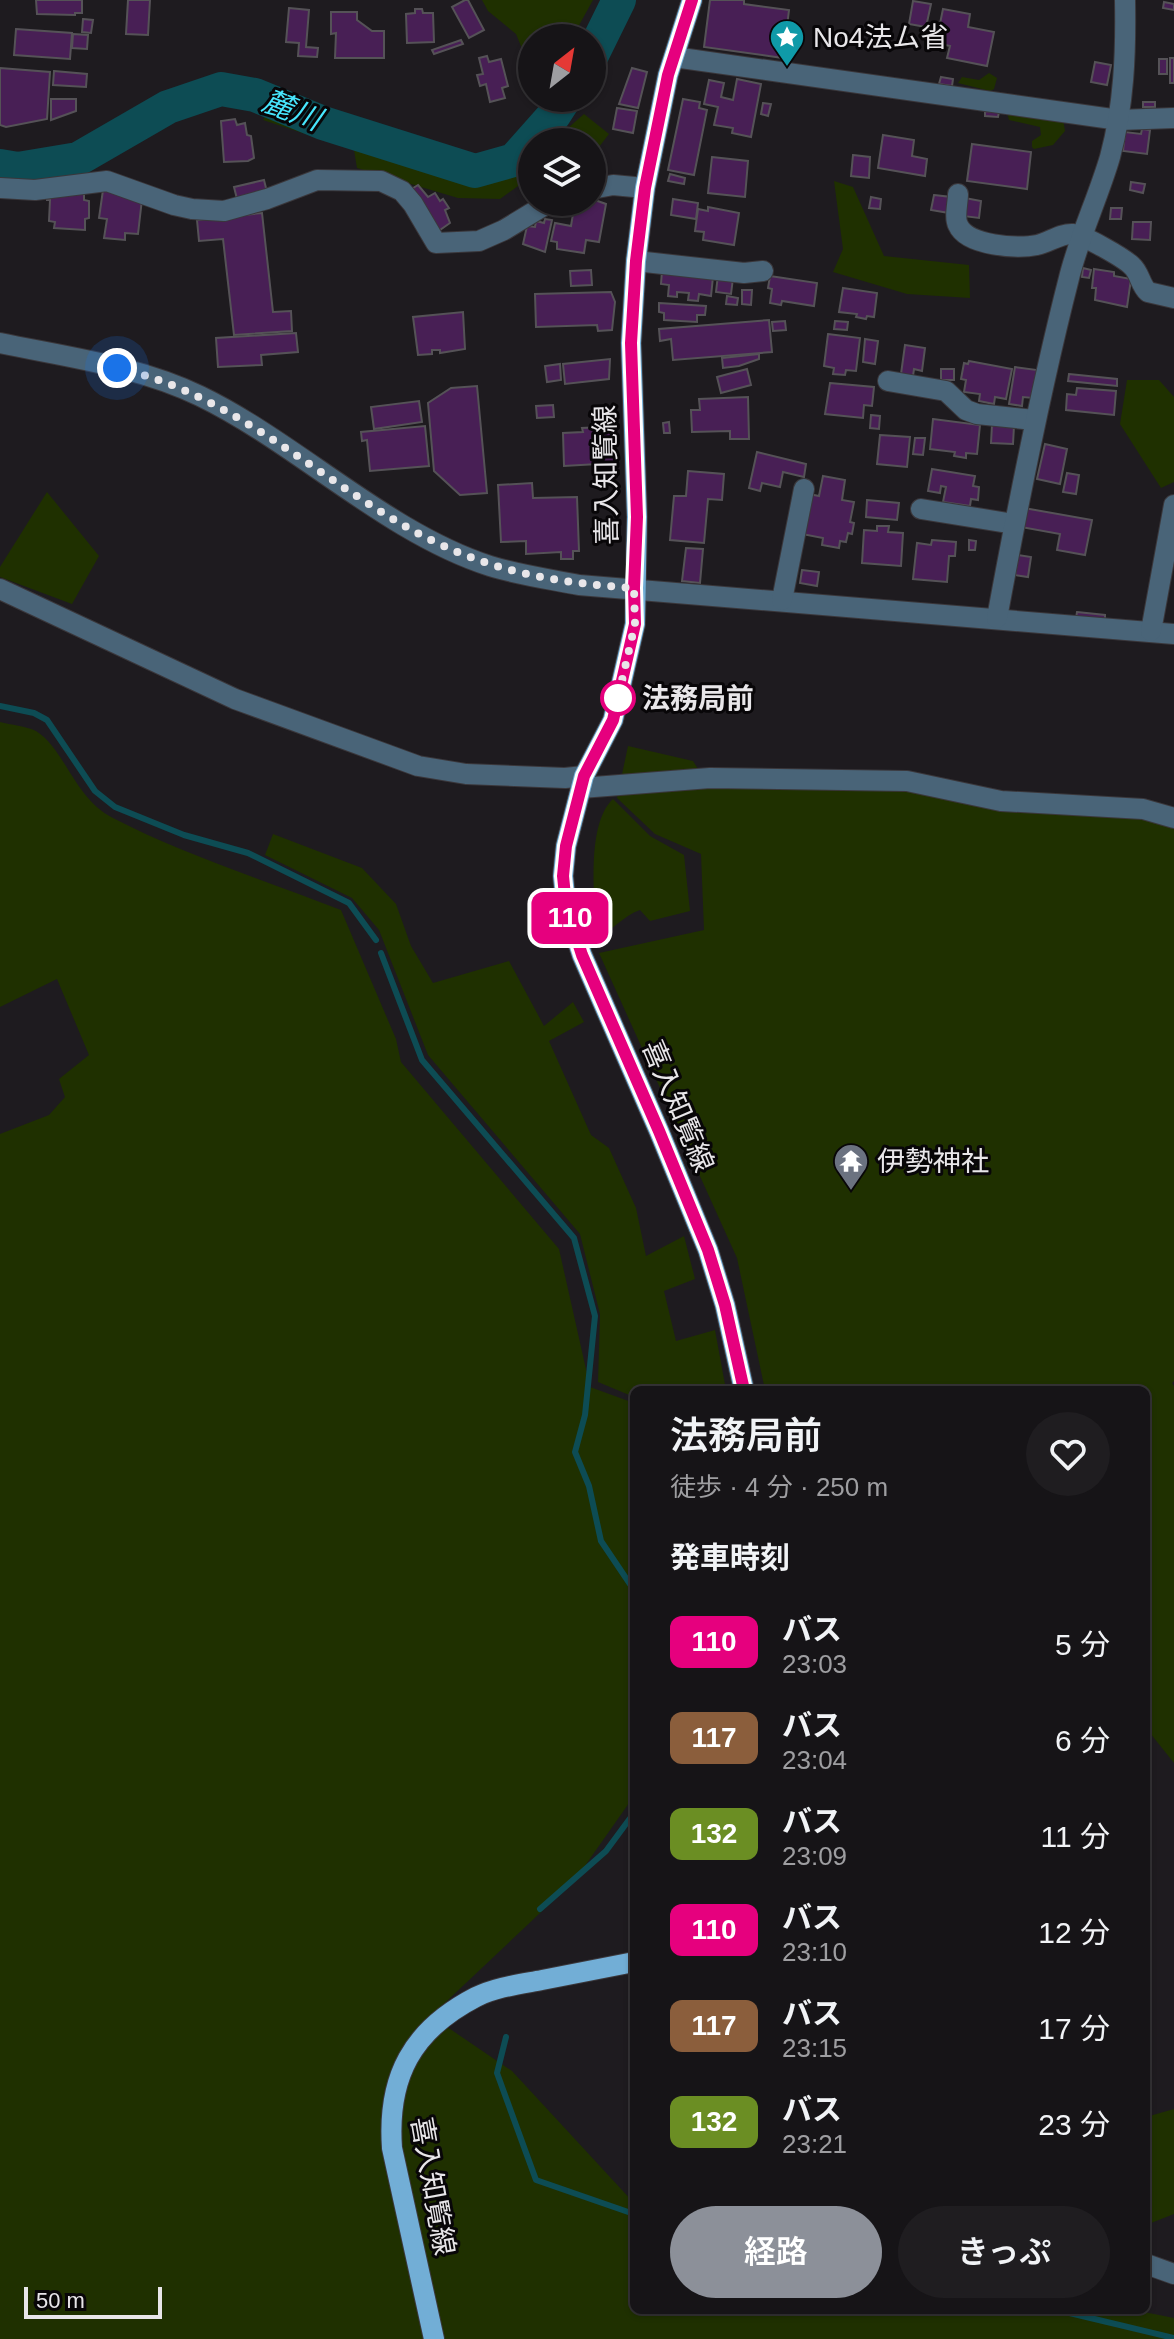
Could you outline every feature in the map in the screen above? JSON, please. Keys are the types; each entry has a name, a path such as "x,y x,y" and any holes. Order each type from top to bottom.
{"main road":[{"name":"喜入知覧線","path":"692,0 674,57 645,188 636,261 631,343 637,517 635,624 613,720 582,782 566,846 563,876 566,905 582,955 708,1250 725,1305 743,1386"},
{"name":"喜入知覧線","path":"434,2339 392,2148 390,2116 394,2088 405,2064 420,2040 443,2018 478,1996 509,1986 630,1963"}],"street":[{"path":"997,618 1034,420 1070,274 1119,120 1126,66 1125,0"},
{"path":"674,57 1119,120 1174,118"},
{"path":"0,188 35,190 107,181 183,207 224,211 317,180 381,181 402,191 436,243 479,241 527,216"},
{"path":"606,186 645,188"},
{"path":"958,194 956,222 960,229 982,241 997,246 1019,247 1039,245 1071,234 1082,237 1133,266 1148,292 1174,298"},
{"path":"636,261 744,273 763,271"},
{"path":"0,343 143,373 200,396 257,428 416,531 488,565 579,585 1174,634"},
{"path":"888,381 946,391 966,410 977,414 1034,420"},
{"path":"782,600 804,489"},
{"path":"1151,631 1174,505"},
{"path":"921,509 1014,524"},
{"path":"0,589 235,699 418,766 466,774 565,778 582,782 710,778 907,781 1001,801 1143,809 1174,818"},
{"path":"1150,2265 1174,2274"}],"green space":[{"path":"482,0 593,0 580,24 518,24 518,39 488,11"},
{"path":"989,73 997,78 994,89 990,91 958,83 962,77 979,80"},
{"path":"1007,113 1063,119 1065,131 1053,145 1034,149 1032,141 1041,135 1040,127 1009,120"},
{"path":"267,114 404,161 476,180 518,170 518,186 500,199 458,198 357,168 354,150 263,120"},
{"path":"584,114 602,128 568,128"},
{"path":"834,181 853,187 884,256 969,265 970,298 907,294 833,272 843,249"},
{"path":"1127,380 1159,380 1174,397 1174,482 1161,488 1120,424"},
{"path":"47,492 99,556 72,604 0,577 0,567"},
{"path":"0,722 32,729 46,739 89,798 113,818 196,855 341,910 396,1039 401,1062 559,1249 590,1387 630,1402 630,1802 575,1880 431,2016 512,2071 630,2199 630,2314 1150,2313 1174,2318 1174,2339 0,2339 0,1134 49,1115 65,1097 59,1079 89,1055 57,979 0,1007"},
{"path":"628,746 693,761 707,783 905,789 1150,817 1174,825 1174,1763 1150,1733 1150,1386 764,1386 737,1258 599,953 704,930 701,854 655,834 617,798"},
{"path":"613,799 650,836 684,855 690,911 650,921 640,910 597,938 595,845 604,811"},
{"path":"273,834 362,868 396,904 411,946 433,983 509,961 544,1026 573,1002 584,1022 549,1041 591,1135 609,1148 636,1208 646,1256 684,1236 695,1279 664,1291 676,1341 715,1330 725,1386 630,1386 630,1395 598,1382 600,1314 580,1234 428,1055 379,930 352,898 265,855"},
{"path":"1174,2109 1174,2214 1150,2223 1150,2116"}],"building":[{"path":"36,0 82,0 82,13 37,14"},
{"path":"128,0 150,0 148,35 126,34"},
{"path":"468,0 484,30 469,38 452,7"},
{"path":"710,0 744,0 744,4 789,10 783,58 704,47"},
{"path":"913,1 931,4 926,27 909,24"},
{"path":"1164,2 1174,4 1174,10 1163,8"},
{"path":"289,8 309,10 306,47 318,48 317,57 298,56 299,43 286,42"},
{"path":"415,9 433,13 434,42 407,43 406,14 415,13"},
{"path":"943,9 970,14 968,27 994,32 987,66 947,58 950,46 936,43"},
{"path":"331,12 357,12 357,20 372,31 384,31 384,58 335,58 336,33 331,34"},
{"path":"83,19 93,20 91,33 82,32"},
{"path":"16,29 72,33 70,59 14,55"},
{"path":"73,34 88,35 87,49 72,48"},
{"path":"461,40 463,44 434,54 432,50"},
{"path":"487,56 489,62 501,59 508,86 502,88 505,98 490,102 486,84 480,86 477,75 483,74 479,58"},
{"path":"1170,58 1174,58 1174,83 1170,83"},
{"path":"1159,59 1167,59 1167,74 1159,74"},
{"path":"1095,62 1111,65 1107,85 1091,82"},
{"path":"0,68 50,72 47,119 6,127 0,125"},
{"path":"632,68 647,72 638,108 619,104"},
{"path":"54,71 87,74 86,87 53,85"},
{"path":"941,77 953,79 952,86 939,84"},
{"path":"737,79 761,84 751,137 732,133 733,128 714,125 718,107 704,104 709,80 724,83 721,97 733,100"},
{"path":"51,99 76,99 76,111 51,120"},
{"path":"683,99 700,102 699,108 707,110 694,175 668,170"},
{"path":"1143,102 1155,102 1155,107 1143,107"},
{"path":"763,103 771,104 768,116 761,114"},
{"path":"617,108 637,111 633,133 613,129"},
{"path":"985,111 999,112 998,117 985,116"},
{"path":"235,119 237,125 245,123 247,135 251,136 254,158 224,162 221,121"},
{"path":"1142,129 1150,130 1147,154 1123,151 1125,132 1141,134"},
{"path":"883,135 914,140 912,156 927,159 925,176 878,168"},
{"path":"972,144 1031,152 1027,189 967,181"},
{"path":"853,155 870,157 869,178 851,176"},
{"path":"712,157 748,161 745,197 708,193"},
{"path":"670,174 685,178 684,184 668,181"},
{"path":"264,180 267,192 237,199 234,187"},
{"path":"1131,182 1145,184 1143,193 1130,190"},
{"path":"418,185 428,197 435,193 449,208 445,210 450,223 437,232 410,190"},
{"path":"103,190 142,199 138,234 125,233 125,240 104,238 107,219 99,218"},
{"path":"84,191 84,200 89,201 85,230 54,228 55,222 49,221 50,200 47,200 47,193"},
{"path":"934,195 951,197 949,213 931,210"},
{"path":"871,197 881,199 880,209 869,208"},
{"path":"965,198 981,201 979,218 963,216"},
{"path":"673,199 698,203 696,219 671,215"},
{"path":"708,207 739,213 734,245 703,240 704,232 695,231 698,209 708,211"},
{"path":"1111,208 1122,208 1121,219 1110,219"},
{"path":"262,213 273,312 291,311 292,331 234,335 223,239 199,241 197,220"},
{"path":"573,216 604,216 599,242 586,240 584,253 557,249 557,242 551,241 555,223 571,226"},
{"path":"545,219 552,220 545,252 523,244 527,226 535,227 536,221 544,223"},
{"path":"1133,222 1151,222 1150,240 1132,239"},
{"path":"1083,268 1091,270 1089,278 1082,277"},
{"path":"1094,269 1131,279 1127,307 1095,300 1096,288 1092,288"},
{"path":"591,270 592,285 571,286 570,271"},
{"path":"662,271 713,277 711,296 699,294 698,301 688,300 689,293 677,292 677,297 668,296 669,285 661,284"},
{"path":"718,275 733,278 731,294 716,292"},
{"path":"770,276 817,283 814,306 782,301 781,305 770,303"},
{"path":"843,288 877,293 874,317 867,316 866,319 856,317 857,314 839,312"},
{"path":"742,290 752,290 751,305 742,304"},
{"path":"611,292 615,302 612,330 598,331 597,325 536,327 535,294"},
{"path":"727,296 738,298 737,305 726,304"},
{"path":"659,303 706,306 705,315 697,315 697,322 664,320 664,313 659,312"},
{"path":"463,312 465,349 440,353 440,350 432,350 432,354 418,355 413,317"},
{"path":"769,320 772,352 673,360 671,339 660,341 659,329"},
{"path":"785,321 786,330 773,331 772,322"},
{"path":"835,321 848,322 847,330 834,329"},
{"path":"296,333 298,352 261,355 262,365 218,367 216,338"},
{"path":"828,334 860,338 856,371 846,370 845,375 833,374 834,368 824,366"},
{"path":"865,339 878,341 875,364 863,362"},
{"path":"905,345 925,348 922,371 914,369 913,376 901,374"},
{"path":"759,354 759,359 723,368 722,358"},
{"path":"610,359 609,379 565,384 563,364"},
{"path":"969,361 1012,369 1006,399 995,397 994,404 979,401 980,394 964,392 966,380 961,379 964,363 968,364"},
{"path":"560,364 561,380 547,382 545,366"},
{"path":"1015,367 1037,370 1033,398 1023,397 1022,406 1009,404"},
{"path":"747,369 751,385 721,393 717,377"},
{"path":"941,369 954,369 954,380 941,380"},
{"path":"1069,374 1117,379 1117,386 1068,381"},
{"path":"830,383 874,387 872,406 864,405 863,418 825,414"},
{"path":"477,386 487,493 460,495 434,471 428,403 451,388"},
{"path":"1077,388 1116,391 1114,415 1066,410 1067,394 1076,395"},
{"path":"748,397 749,439 730,439 730,431 692,432 691,410 700,410 699,399"},
{"path":"419,401 422,422 374,429 371,407"},
{"path":"553,405 554,417 537,418 536,406"},
{"path":"871,415 880,416 879,429 870,428"},
{"path":"933,419 980,425 977,454 966,453 966,458 954,456 955,452 930,449"},
{"path":"669,422 670,433 664,433 663,423"},
{"path":"992,425 1014,426 1013,444 991,443"},
{"path":"425,426 429,466 370,471 367,440 362,441 361,432"},
{"path":"602,427 603,431 613,431 615,463 564,466 563,433"},
{"path":"880,435 910,437 907,467 877,464"},
{"path":"915,438 925,438 923,455 913,454"},
{"path":"1045,444 1067,449 1060,484 1037,479"},
{"path":"757,452 806,464 804,477 783,472 780,487 762,483 760,491 749,488"},
{"path":"932,469 975,476 973,486 979,487 978,500 971,499 970,506 943,502 946,487 941,486 940,493 928,491"},
{"path":"688,471 724,474 722,500 708,499 704,543 670,540 674,496 686,496"},
{"path":"1067,473 1079,475 1076,494 1063,492"},
{"path":"823,476 845,480 842,500 854,502 850,522 854,523 852,534 848,533 846,542 840,541 839,548 822,545 823,538 802,534 809,494 819,496"},
{"path":"532,483 533,498 577,497 579,551 573,551 573,559 561,559 561,552 526,554 526,541 501,542 498,485"},
{"path":"867,500 899,503 897,520 866,517"},
{"path":"1024,508 1092,520 1085,555 1057,550 1060,534 1021,527"},
{"path":"877,526 889,526 888,532 903,533 901,566 862,563 864,530 877,531"},
{"path":"932,540 956,542 955,556 949,556 947,582 913,579 917,543 931,545"},
{"path":"969,540 976,541 975,550 969,550"},
{"path":"686,548 703,549 700,583 682,581"},
{"path":"1018,555 1031,557 1028,577 1015,575"},
{"path":"802,570 819,572 817,586 800,583"},
{"path":"1077,612 1105,615 1105,620 1076,618"}],"waterway":[{"name":"麓川","path":"606,26 619,0"},
{"name":"麓川","path":"0,166 18,169 78,159 168,107 221,89 255,95 323,123 475,171 514,160 556,112"},
{"path":"0,706 34,713 47,720 95,791 115,807 184,835 248,853 349,903 376,940"},
{"path":"381,953 422,1060 574,1238 595,1316 585,1415 575,1452 589,1486 601,1541 630,1584"},
{"path":"540,1909 606,1851 630,1818"},
{"path":"506,2037 497,2073 536,2180 630,2213"},
{"path":"1074,2314 1174,2338"}],"bus line":[{"name":"110","path":"692,0 668,75 645,188 636,261 631,343 637,517 635,624 613,720 584,776 566,846 563,876 566,905 582,955 708,1250 725,1305 743,1386"}],"place":[{"name":"No4法ム省","path":"787,68"},
{"name":"法務局前","path":"618,698"},
{"name":"伊勢神社","path":"851,1192"}],"route":[{"path":"117,368 143,373 200,396 257,428 428,538 488,565 579,585 634,588 635,624 618,698"}]}
